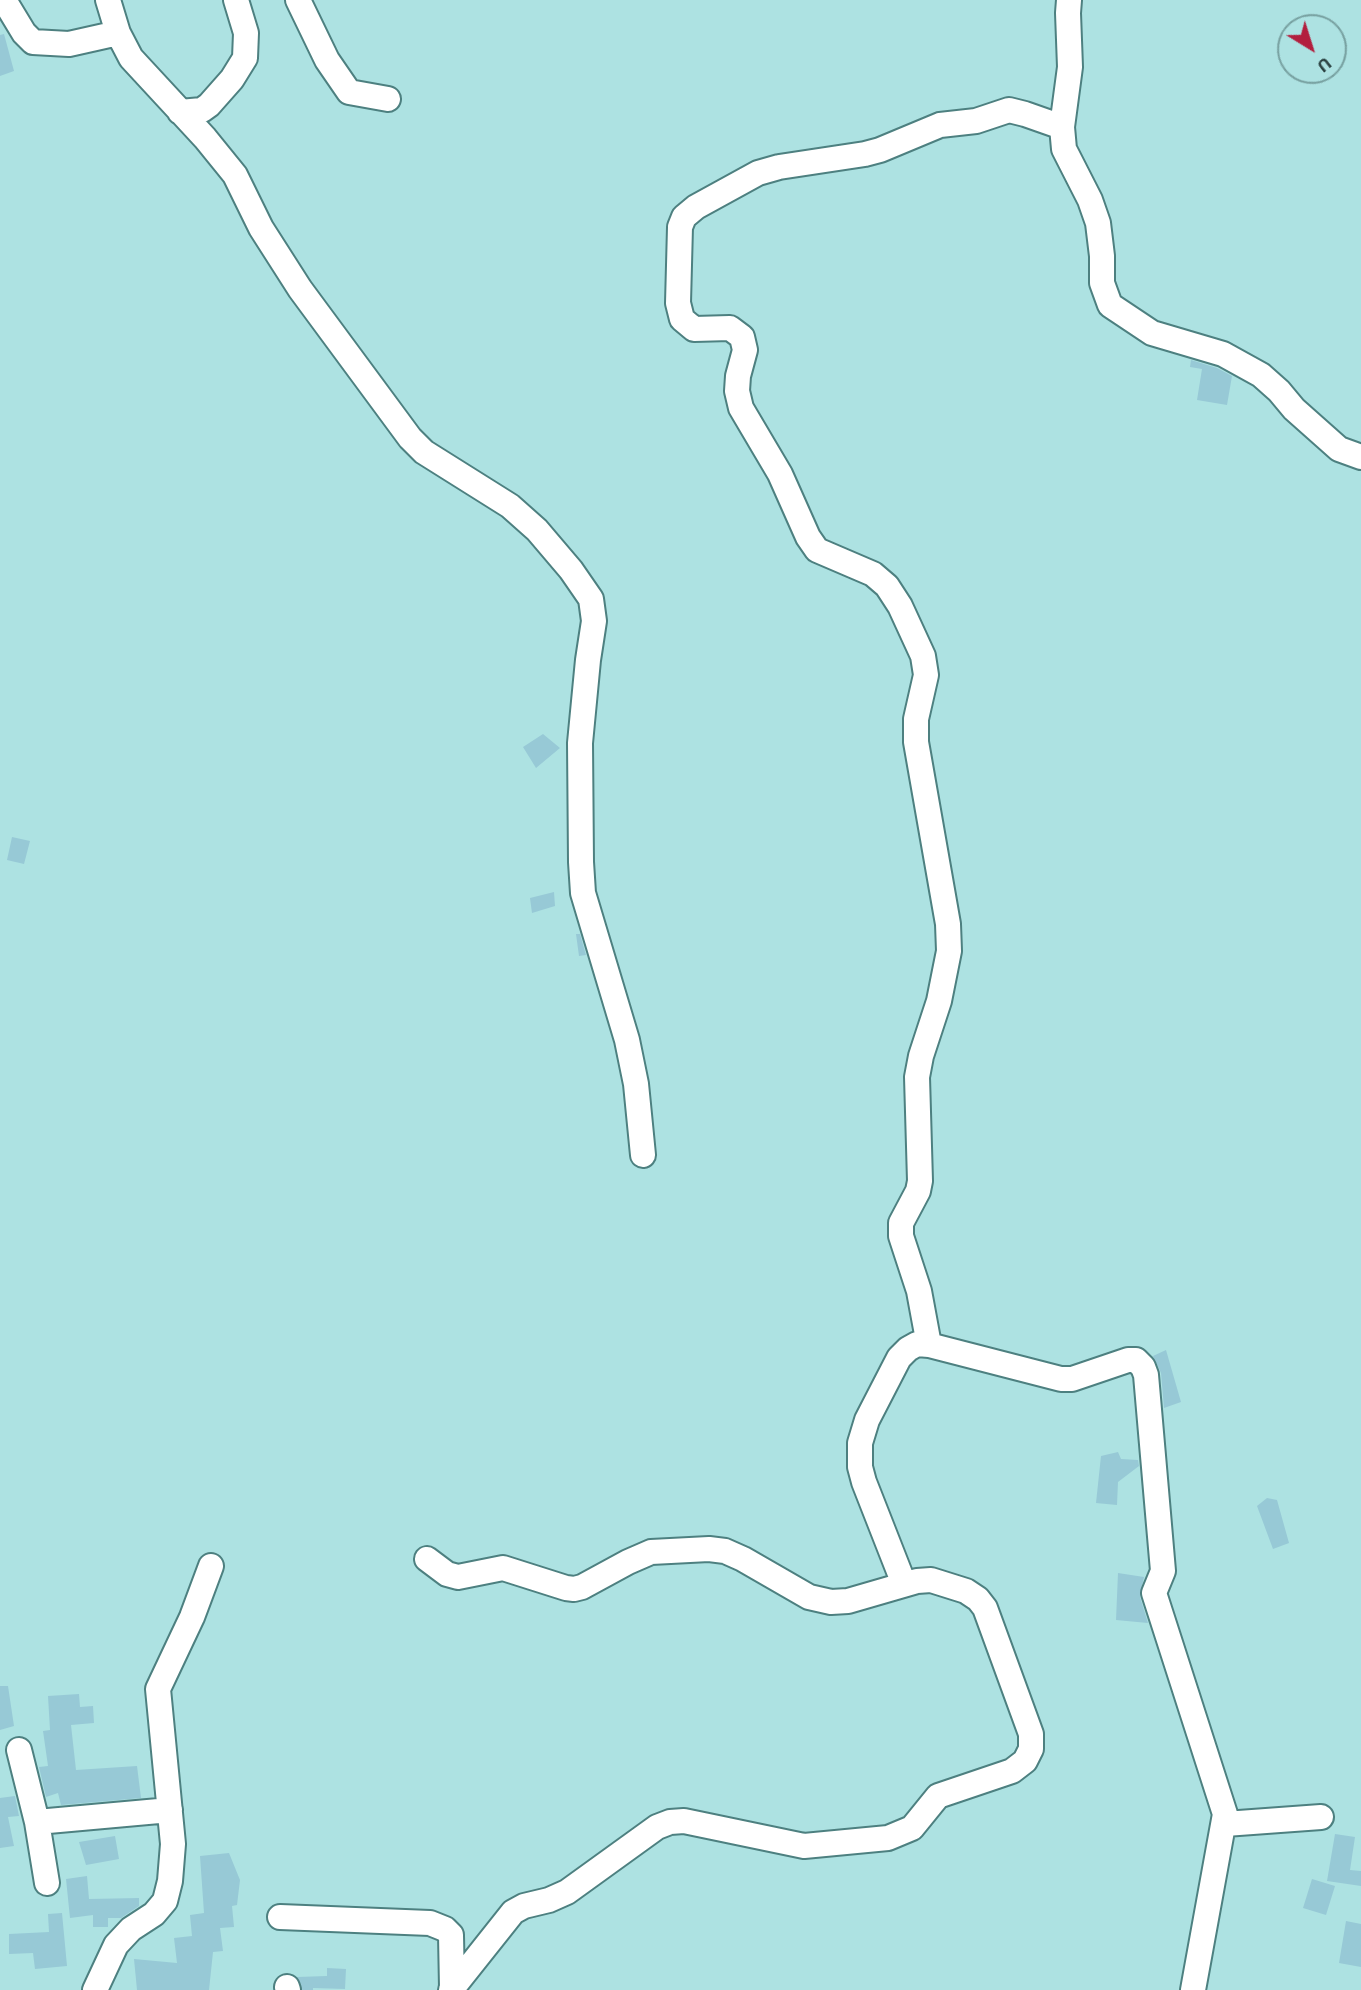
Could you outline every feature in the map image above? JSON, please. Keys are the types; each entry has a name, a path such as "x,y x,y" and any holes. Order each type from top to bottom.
{"street":[{"path":"4,0 24,33 33,42 69,44 118,33"},
{"path":"108,0 118,33 131,58 235,175 261,228 300,289 410,438 424,452 510,506 537,530 591,599 594,621 580,743 583,893 627,1040 636,1084 643,1155"},
{"path":"180,112 202,110 209,105 232,79 245,58 246,33 236,0"},
{"path":"298,0 327,60 349,92 388,99"},
{"path":"1069,0 1070,67 1062,127 1064,149 1090,200 1098,223 1102,283 1110,305 1152,333 1223,354 1261,375 1339,449 1361,457"},
{"path":"929,1345 919,1291 901,1236 901,1223 918,1191 920,1181 917,1077 939,1001 949,951 948,924 916,742 916,719 926,675 923,656 900,606 887,586 873,574 817,550 808,537 780,474 741,408 737,391 745,341 730,328 694,330 682,318 678,303 680,227 684,217 696,207 737,183 779,167 865,154 940,125 976,121 1009,110 1062,127"},
{"path":"904,1584 860,1466 860,1443 867,1420 899,1358 917,1344 929,1345 1061,1379 1072,1379 1128,1360 1136,1360 1143,1367 1146,1375 1163,1571 1154,1592 1223,1805 1225,1824 1193,1990"},
{"path":"427,1559 447,1574 458,1577 503,1568 574,1589 651,1552 709,1549 725,1551 743,1559 808,1597 831,1602 848,1601 904,1584 931,1580 966,1591 985,1608 1031,1734 1031,1749 1025,1761 1012,1771 938,1796 912,1828 888,1838 804,1846 684,1821 657,1827 567,1892 513,1912 451,1989"},
{"path":"95,1990 116,1945 131,1929 154,1914 164,1901 173,1859 158,1689 192,1617 211,1566"},
{"path":"19,1751 37,1822 47,1883"},
{"path":"37,1822 170,1810"},
{"path":"1225,1824 1321,1817"},
{"path":"280,1917 430,1923 445,1929 451,1935 451,1989"}],"building":[{"path":"4,34 14,71 0,76 0,35"},
{"path":"1191,360 1232,376 1227,405 1197,400 1202,369 1190,367"},
{"path":"543,734 560,748 536,768 523,747"},
{"path":"12,837 30,841 24,864 7,860"},
{"path":"554,892 555,906 532,913 530,898"},
{"path":"576,934 580,934 586,955 579,956"},
{"path":"1166,1350 1181,1402 1164,1408 1161,1373 1153,1356"},
{"path":"1118,1452 1121,1459 1138,1460 1139,1466 1118,1482 1117,1505 1096,1503 1101,1456"},
{"path":"1267,1498 1277,1500 1289,1543 1273,1549 1257,1506"},
{"path":"1118,1573 1144,1577 1140,1597 1148,1623 1116,1620"},
{"path":"0,1686 8,1686 14,1726 0,1730"},
{"path":"79,1694 80,1707 93,1706 94,1723 71,1725 76,1770 137,1766 141,1798 61,1805 58,1793 46,1797 39,1767 48,1766 43,1731 50,1730 48,1696"},
{"path":"15,1796 19,1816 8,1817 14,1846 0,1848 0,1798"},
{"path":"1335,1834 1355,1837 1350,1870 1361,1871 1361,1886 1327,1881"},
{"path":"115,1836 119,1859 86,1865 79,1842"},
{"path":"229,1853 240,1880 237,1905 232,1906 234,1927 220,1928 223,1951 213,1952 209,1990 137,1990 134,1959 177,1963 174,1938 192,1936 190,1915 204,1913 200,1856"},
{"path":"87,1876 89,1899 139,1898 139,1906 121,1918 108,1918 108,1927 93,1927 93,1915 70,1918 66,1879"},
{"path":"1312,1879 1335,1886 1326,1915 1303,1908"},
{"path":"62,1913 67,1966 35,1969 33,1953 9,1954 9,1934 49,1932 48,1914"},
{"path":"1346,1921 1361,1924 1361,1967 1339,1963"},
{"path":"327,1968 346,1969 345,1989 302,1990 297,1977 327,1976"}]}
